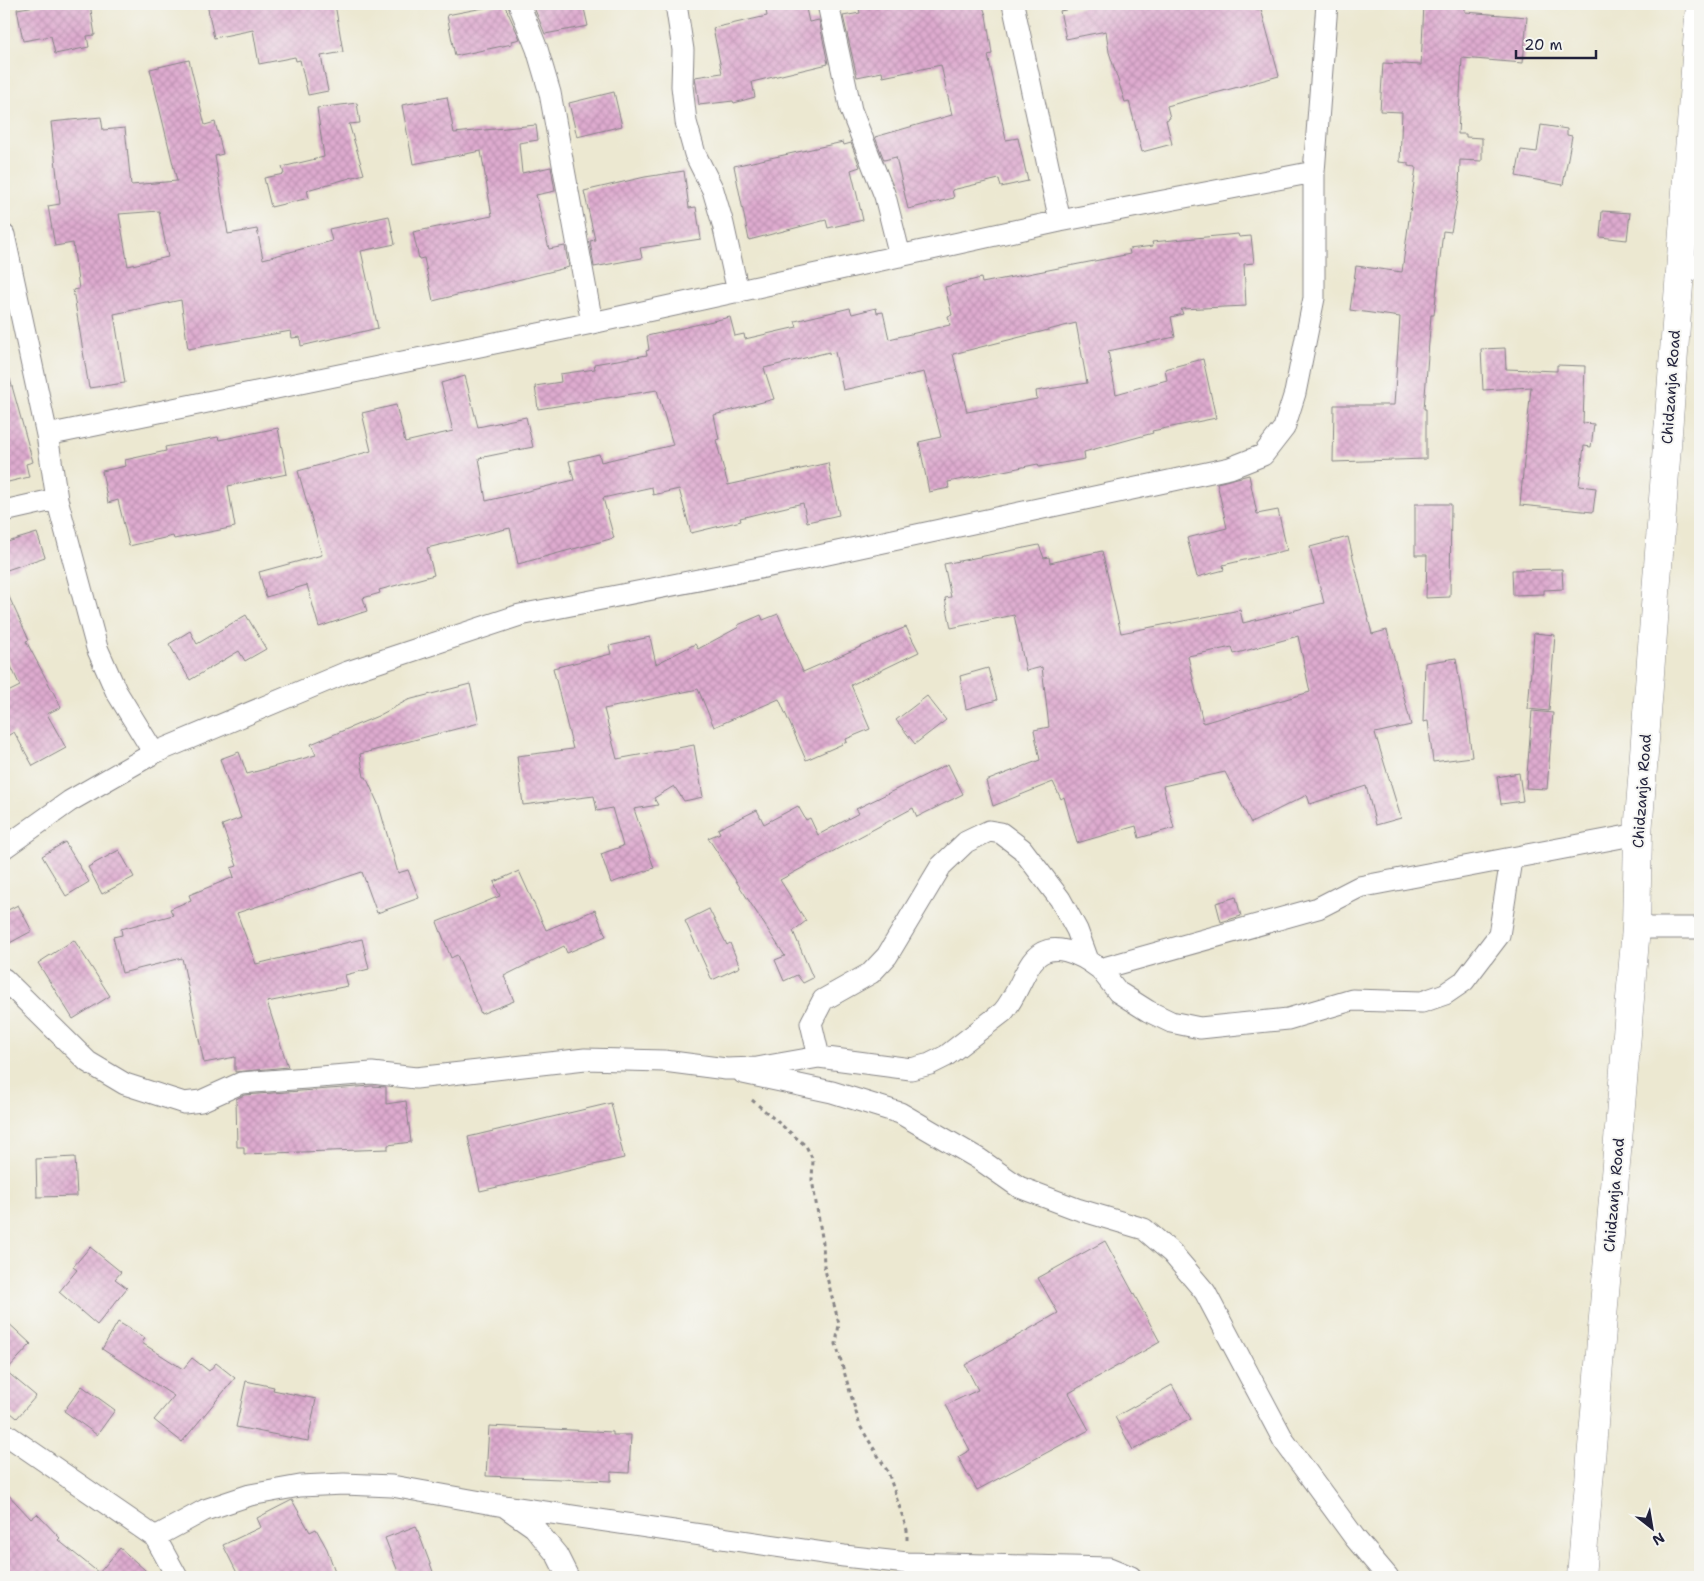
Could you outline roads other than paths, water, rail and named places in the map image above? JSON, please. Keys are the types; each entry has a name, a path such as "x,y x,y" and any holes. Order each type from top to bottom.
{"street":[{"path":"519,4 537,49 550,93 592,323"},
{"path":"676,4 683,50 682,86 686,122 696,154 713,190 724,224 738,292"},
{"path":"828,4 851,110 885,196 900,256"},
{"path":"1013,4 1060,221"},
{"path":"4,848 70,801 154,753 345,673 520,615 654,590 974,524 1230,468 1263,455 1284,428 1296,393 1314,298 1314,172 1327,4"},
{"name":"Chidzanja Road","path":"1581,1577 1636,928 1638,834 1690,271 1700,4"},
{"path":"47,435 592,323 1060,221 1314,172"},
{"path":"4,236 47,435 57,499 97,648 116,691 154,753"},
{"path":"4,511 57,499"},
{"path":"819,1057 811,1023 823,1000 871,973 887,956 941,866 966,842 989,831 1002,833 1022,849 1060,899 1094,964 1118,992 1148,1011 1171,1022 1200,1028 1288,1019 1352,1000 1422,1002 1444,994 1464,981 1499,935 1511,860"},
{"path":"726,1069 757,1068 819,1057 912,1069 930,1064 946,1056 1003,1012 1010,1004 1033,961 1043,953 1054,950 1071,952 1094,964 1318,908 1359,887 1511,860 1638,834"},
{"path":"1636,928 1700,928"},
{"path":"4,979 88,1062 125,1084 184,1103 201,1101 241,1083 372,1073 416,1078 585,1059 664,1061 726,1069 832,1092 900,1113 980,1158 1019,1187 1076,1209 1144,1229 1172,1252 1205,1292 1284,1442 1354,1538 1388,1577"},
{"path":"4,1433 155,1537 177,1577"},
{"path":"155,1537 205,1510 250,1495 300,1486 344,1484 392,1486 504,1506 844,1556 907,1563 1109,1568 1131,1577"},
{"path":"504,1506 534,1527 557,1555 568,1577"}]}
